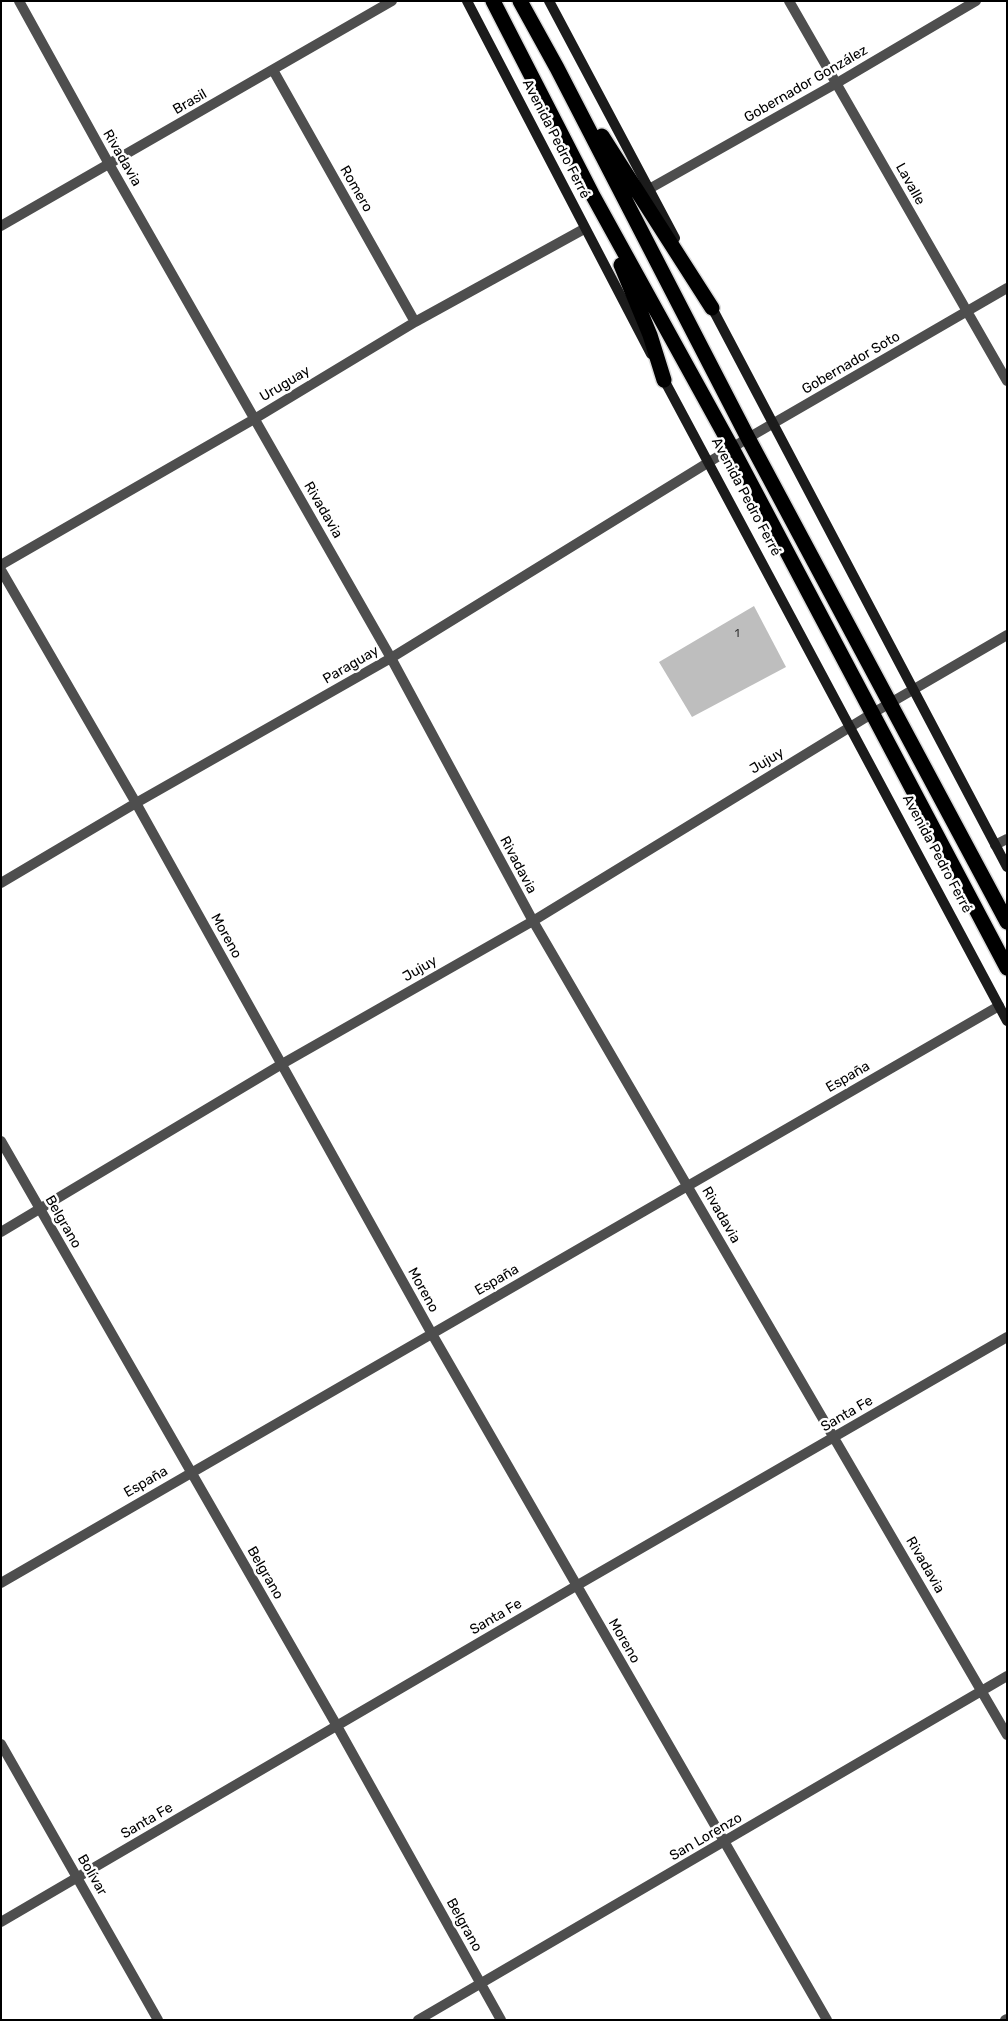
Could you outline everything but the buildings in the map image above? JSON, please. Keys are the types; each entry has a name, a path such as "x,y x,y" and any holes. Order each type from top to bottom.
{"highway":[{"name":"Avenida Pedro Ferré","path":"493,1 592,194 732,448 1007,968"},
{"path":"520,1 557,68 748,438 1007,922"},
{"path":"557,68 712,308"},
{"path":"592,194 650,335 664,380"}],"main road":[{"name":"Avenida Pedro Ferré","path":"467,1 664,380 1003,1004 1007,1021"},
{"path":"550,1 1007,867"}],"street":[{"name":"Rivadavia","path":"19,1 109,164 256,418 391,658 533,921 1007,1735"},
{"name":"Brasil","path":"1,226 392,1"},
{"name":"Lavalle","path":"789,1 1007,381"},
{"name":"Gobernador González","path":"649,189 837,83 976,1"},
{"name":"Romero","path":"273,70 416,322"},
{"name":"Uruguay","path":"1,565 256,418 416,322 584,229"},
{"name":"Gobernador Soto","path":"709,462 1007,288"},
{"name":"Paraguay","path":"1,883 136,803 391,658 709,462"},
{"name":"Moreno","path":"1,570 136,803 432,1334 827,2020"},
{"name":"Jujuy","path":"1,1232 282,1064 533,921 873,713 1007,635"},
{"path":"995,845 1007,839"},
{"name":"España","path":"1,1583 1003,1004"},
{"name":"Belgrano","path":"1,1141 337,1726 501,2020"},
{"name":"Santa Fe","path":"1,1922 1007,1337"},
{"name":"San Lorenzo","path":"418,2020 1007,1676"},
{"name":"Bolívar","path":"1,1744 158,2020"}]}
